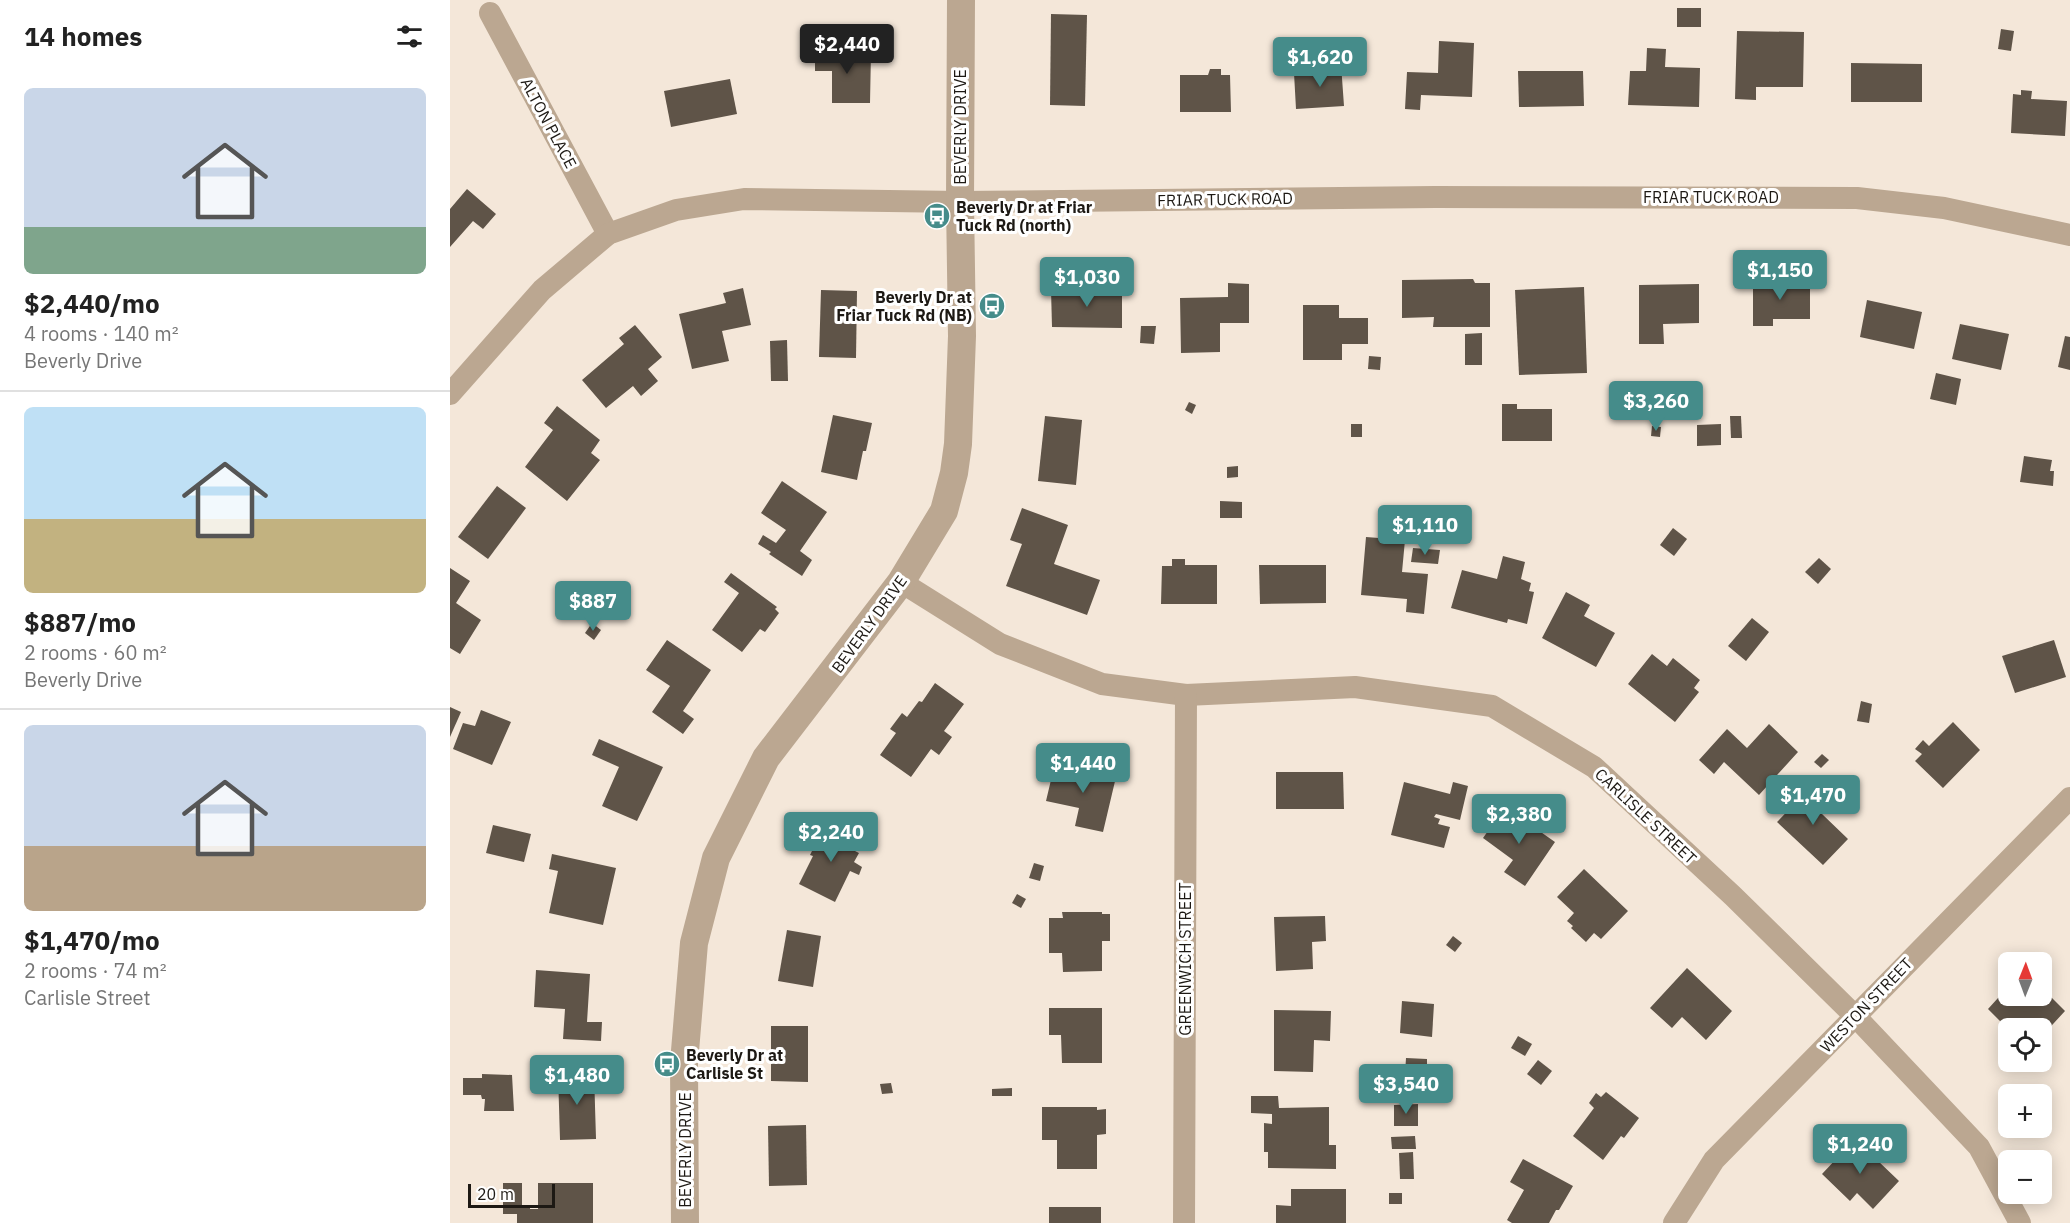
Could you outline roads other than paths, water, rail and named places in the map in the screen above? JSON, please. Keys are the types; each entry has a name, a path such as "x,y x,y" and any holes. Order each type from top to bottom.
{"street":[{"name":"BEVERLY DRIVE","path":"685,1223 684,1063 694,943 716,858 766,758 901,582 944,511 954,473 958,444 962,336 961,0"},
{"name":"ALTON PLACE","path":"490,13 608,234"},
{"name":"FRIAR TUCK ROAD","path":"450,394 542,290 608,234 676,210 744,199 960,202 1423,197 1857,198 1944,208 2070,235"},
{"name":"CARLISLE STREET","path":"901,582 1000,644 1102,684 1186,694 1355,687 1492,706 1594,767 1733,896 1855,1016 1979,1147 2020,1223"},
{"name":"GREENWICH STREET","path":"1184,1223 1186,694"},
{"name":"WESTON STREET","path":"1674,1223 1714,1160 2070,798"}],"place":[{"name":"Beverly Dr at Friar Tuck Rd (north)","path":"937,216"},
{"name":"Beverly Dr at Friar Tuck Rd (NB)","path":"992,306"},
{"name":"Beverly Dr at Carlisle St","path":"667,1064"}]}
